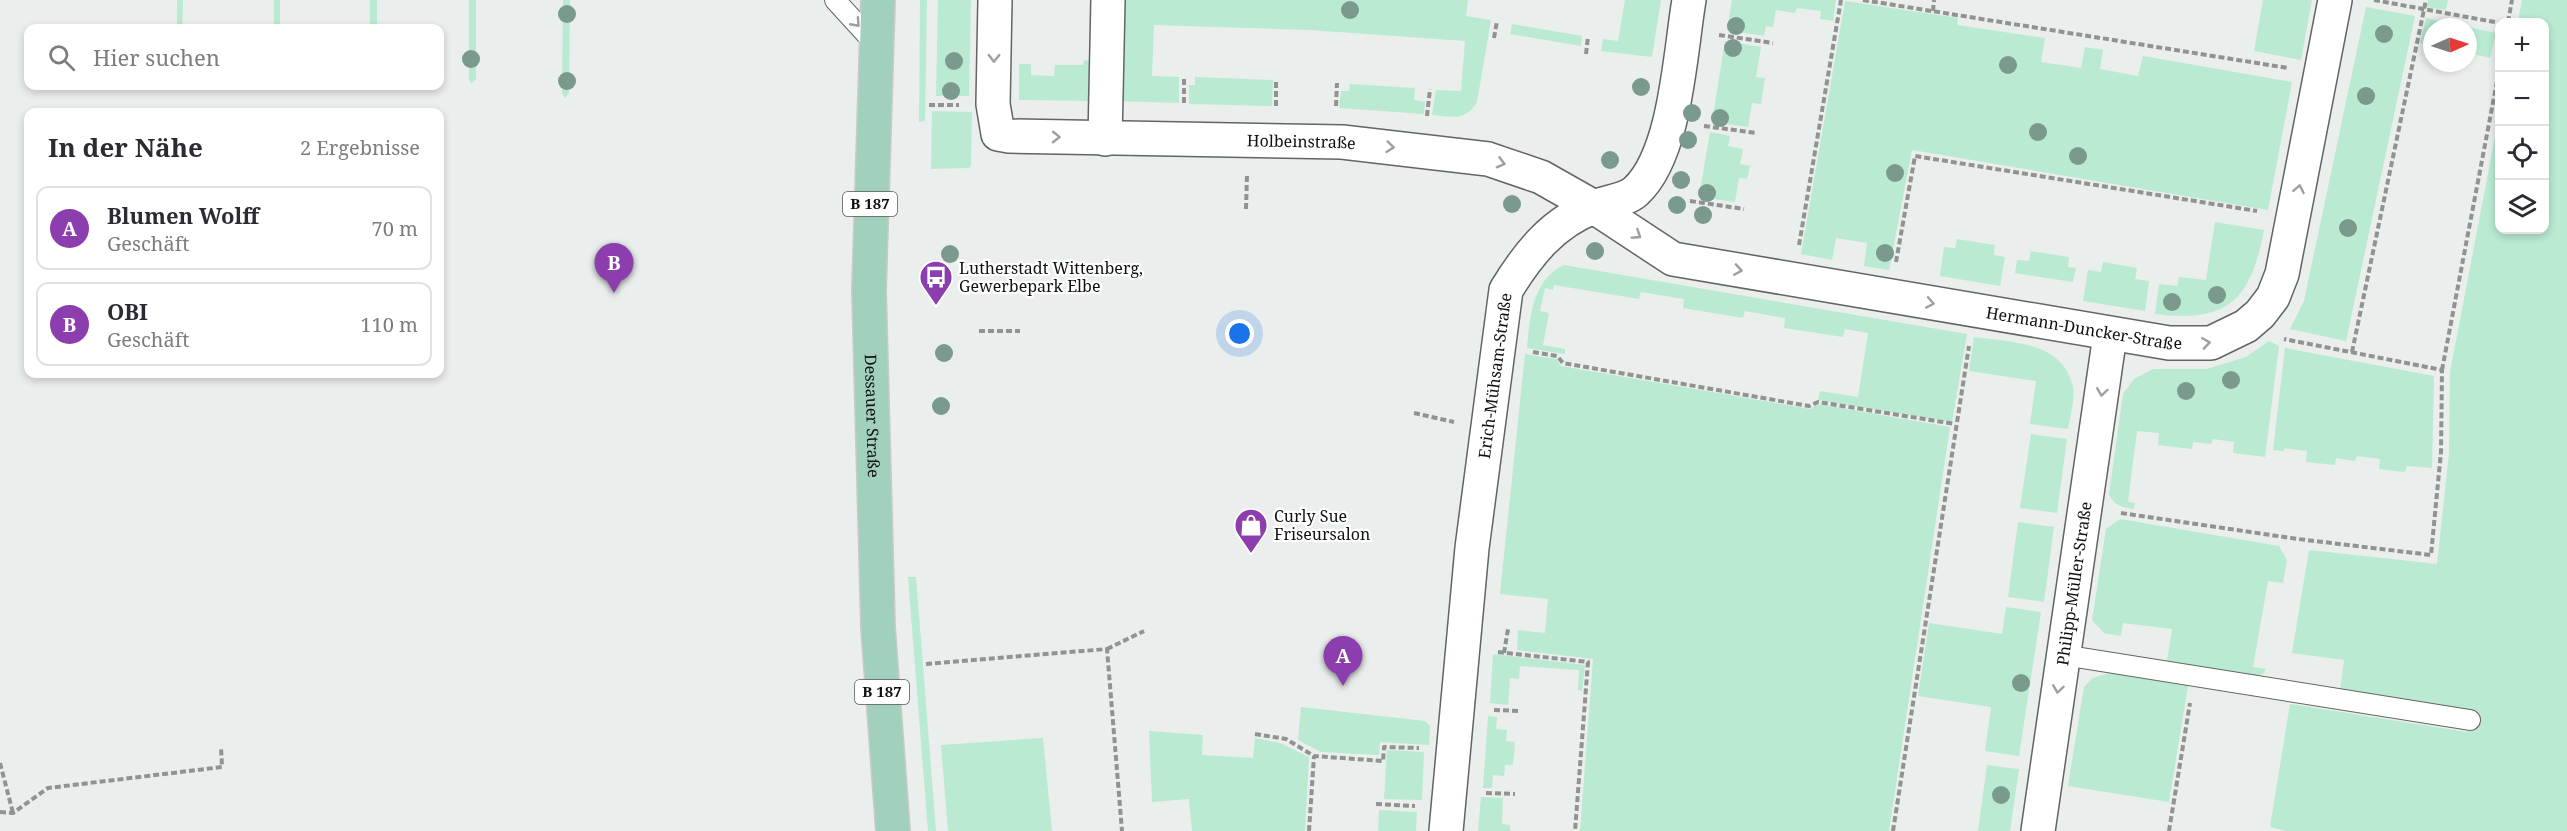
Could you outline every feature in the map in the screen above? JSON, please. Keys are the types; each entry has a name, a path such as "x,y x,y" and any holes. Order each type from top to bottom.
{"main road":[{"name":"Dessauer Straße","path":"878,0 869,290 878,627 893,831"}],"street":[{"name":"Holbeinstraße","path":"995,0 993,104 998,134 1105,139 1342,142 1462,155 1515,166 1541,177 1594,207"},
{"path":"1105,139 1108,0"},
{"name":"Erich-Mühsam-Straße","path":"1446,831 1472,548 1506,290 1525,259 1547,235 1574,215 1635,193 1650,175 1666,141 1689,0"},
{"name":"Hermann-Duncker-Straße","path":"1594,207 1673,259 2110,335 2192,344 2211,343 2246,326 2260,314 2273,297 2282,274 2335,0"},
{"name":"Philipp-Müller-Straße","path":"2038,831 2110,335"}],"lane":[{"path":"835,0 877,46"},
{"path":"2063,656 2470,720"}],"path":[{"path":"1793,279 1841,0"},
{"path":"1863,0 2321,74"},
{"path":"1933,11 1934,0"},
{"path":"2374,0 2495,22"},
{"path":"2352,352 2426,0"},
{"path":"2509,18 2512,0"},
{"path":"1494,38 1497,21"},
{"path":"1718,34 1773,43"},
{"path":"1586,54 1588,37"},
{"path":"2085,507 2298,539 2431,555 2441,452 2442,370 2498,72"},
{"path":"1703,126 1757,134"},
{"path":"1890,295 1915,156 2293,217"},
{"path":"1246,209 1247,165"},
{"path":"1690,201 1744,209"},
{"path":"1893,831 1955,424 1975,311"},
{"path":"2246,326 2285,339 2442,370"},
{"path":"979,331 1020,331"},
{"path":"1497,346 1557,356 1563,363 1797,404 1809,405 1818,402 1955,424"},
{"path":"1504,653 1508,629"},
{"path":"927,664 1107,649 1144,630"},
{"path":"1463,648 1588,662 1575,831"},
{"path":"1107,649 1122,831"},
{"path":"2169,831 2194,675"},
{"path":"1255,734 1286,739 1314,756 1383,761 1384,747 1454,750"},
{"path":"0,812 13,813 48,788 222,767 221,747"},
{"path":"1309,831 1314,756"},
{"path":"0,763 13,813"}],"green space":[{"path":"177,0 183,0 182,24 177,24"},
{"path":"274,0 280,0 280,24 274,24"},
{"path":"370,0 377,0 377,24 370,24"},
{"path":"469,0 476,0 476,79 471,84 469,79"},
{"path":"563,0 570,0 569,93 565,98 562,93"},
{"path":"920,0 927,0 925,121 919,122"},
{"path":"938,0 971,0 969,96 936,96"},
{"path":"1117,0 1468,0 1466,16 1491,20 1477,102 1463,115 1432,115 1436,90 1461,91 1465,41 1310,30 1154,25 1152,76 1179,77 1179,103 1115,101"},
{"path":"1625,0 1661,0 1652,57 1601,51 1603,39 1618,41"},
{"path":"1732,0 1836,0 1833,21 1820,19 1821,11 1797,8 1795,13 1776,10 1773,27 1766,26 1764,36 1727,30"},
{"path":"2263,0 2312,0 2301,60 2254,51"},
{"path":"2428,0 2448,0 2446,10 2427,7"},
{"path":"2522,0 2567,0 2567,831 2286,831 2270,827 2290,704 2467,732 2471,714 2340,691 2344,660 2292,653 2309,550 2437,564 2449,453 2450,372 2495,137 2495,234 2549,234 2549,18 2519,18"},
{"path":"1845,1 1958,18 1957,25 2045,38 2041,62 2081,68 2085,47 2103,50 2100,69 2138,76 2143,56 2292,82 2268,210 1912,150 1889,270 1864,266 1867,243 1836,238 1832,260 1801,254"},
{"path":"2366,7 2415,16 2346,341 2290,329 2304,301"},
{"path":"1512,24 1582,36 1581,46 1510,34"},
{"path":"2477,29 2495,33 2490,58 2477,55"},
{"path":"1725,41 1761,47 1756,77 1765,78 1761,104 1752,103 1748,127 1712,122"},
{"path":"1084,60 1090,61 1090,101 1019,100 1019,64 1031,64 1031,75 1054,76 1055,65 1083,65"},
{"path":"1195,77 1273,80 1272,106 1189,104 1189,85 1195,85"},
{"path":"1350,84 1415,88 1414,100 1425,102 1424,114 1339,108 1341,91 1349,91"},
{"path":"932,111 972,112 971,165 969,168 931,169"},
{"path":"1710,132 1730,136 1728,146 1743,149 1740,164 1750,166 1747,179 1739,178 1735,202 1699,197"},
{"path":"2215,222 2264,230 2252,274 2243,290 2232,302 2218,310 2201,315 2155,314 2159,284 2177,286 2179,277 2206,280"},
{"path":"1957,239 1995,245 1994,255 2005,257 2000,286 1940,276 1944,247 1955,248"},
{"path":"2031,251 2069,257 2068,267 2076,268 2073,282 2015,273 2017,260 2029,261"},
{"path":"2103,262 2137,268 2135,279 2149,281 2145,311 2083,301 2088,270 2101,272"},
{"path":"1564,265 1967,334 1952,422 1818,400 1820,391 1858,397 1868,333 1845,329 1843,337 1784,328 1785,318 1745,311 1743,318 1683,308 1684,299 1641,292 1639,299 1554,285 1553,290 1545,288 1540,311 1549,313 1543,345 1565,349 1565,354 1527,348 1532,312 1539,290 1553,272"},
{"path":"1974,337 2034,347 2059,361 2068,373 2073,388 2073,403 2068,429 2030,424 2036,381 1969,371"},
{"path":"2269,341 2279,346 2265,457 2233,453 2234,442 2213,439 2211,444 2193,442 2192,449 2158,445 2159,433 2137,431 2128,502 2135,503 2134,509 2122,507 2113,501 2109,494 2123,394 2134,379 2153,369 2207,369 2246,357"},
{"path":"2285,348 2434,376 2432,468 2407,466 2405,472 2379,469 2380,459 2357,456 2355,461 2336,458 2335,465 2306,462 2307,451 2285,448 2283,451 2273,450"},
{"path":"1525,354 1556,359 1561,366 1810,409 1818,404 1950,427 1889,831 1580,831 1593,659 1517,650 1518,630 1545,633 1548,599 1500,594"},
{"path":"2031,434 2067,439 2057,513 2020,508"},
{"path":"2120,519 2279,546 2287,560 2283,583 2268,581 2253,667 2266,669 2263,674 2252,676 2167,661 2172,629 2123,623 2121,636 2104,633 2092,620 2106,529"},
{"path":"2018,522 2054,527 2044,602 2008,597"},
{"path":"908,577 916,577 936,831 928,831"},
{"path":"2006,607 2041,612 2019,756 1985,751 1991,707 1918,696 1929,623 2002,634"},
{"path":"1493,654 1585,665 1582,691 1578,690 1579,670 1520,666 1519,679 1510,678 1508,705 1490,703"},
{"path":"2110,673 2188,686 2169,802 2068,786 2084,687 2093,678"},
{"path":"1301,707 1425,721 1430,726 1429,745 1380,742 1379,755 1321,752 1298,740"},
{"path":"1488,716 1497,717 1496,729 1507,730 1506,741 1515,742 1513,765 1505,765 1504,776 1493,775 1492,788 1483,788"},
{"path":"1149,731 1203,735 1202,755 1253,758 1255,738 1280,743 1309,757 1305,831 1192,831 1189,799 1152,802"},
{"path":"1043,738 1052,831 948,831 941,745"},
{"path":"1387,750 1424,752 1422,800 1384,799"},
{"path":"1987,765 2019,769 2010,831 1978,831"},
{"path":"1481,797 1503,798 1502,824 1510,825 1510,831 1478,831"},
{"path":"1379,810 1417,812 1416,831 1378,831"}],"place":[{"name":"OBI","path":"614,293"},
{"name":"Lutherstadt Wittenberg, Gewerbepark Elbe","path":"936,306"},
{"name":"Curly Sue Friseursalon","path":"1251,554"},
{"name":"Blumen Wolff","path":"1343,686"}]}
